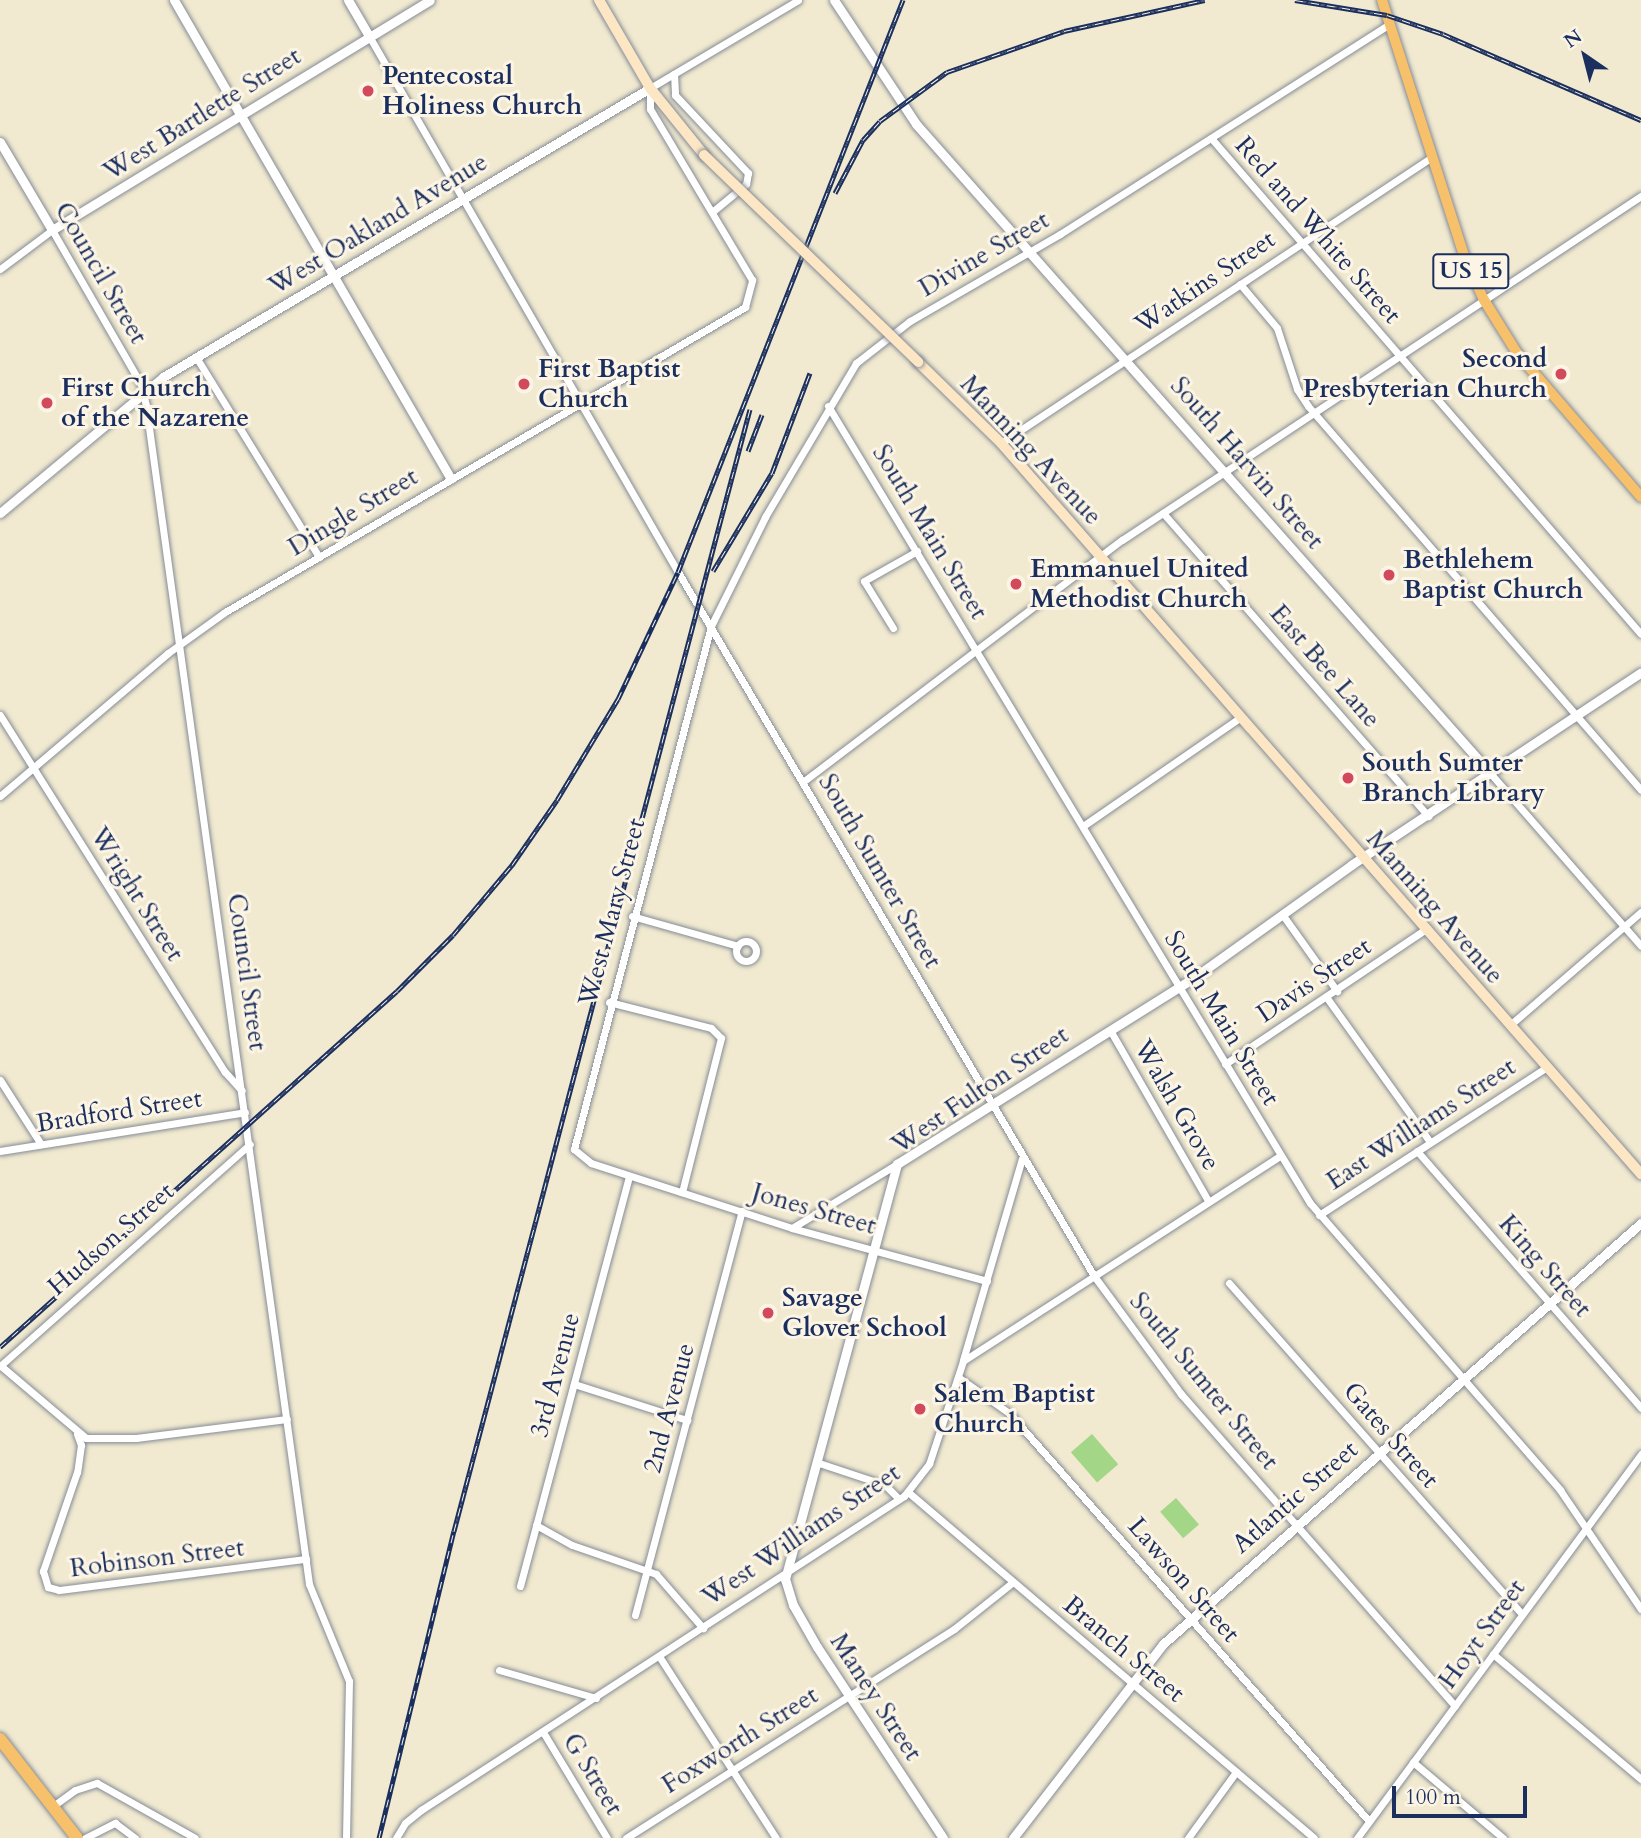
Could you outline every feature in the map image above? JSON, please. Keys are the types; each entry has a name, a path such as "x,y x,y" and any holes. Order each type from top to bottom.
{"highway":[{"path":"0,1739 78,1838"}],"main road":[{"path":"599,0 650,88"},
{"name":"US 15","path":"1382,0 1464,256 1484,300 1517,353 1641,498"},
{"name":"Manning Avenue","path":"650,88 704,155 1002,443 1641,1174"}],"street":[{"path":"174,0 452,479"},
{"name":"South Sumter Street","path":"348,0 989,1103 1094,1276 1148,1354 1455,1706"},
{"name":"West Bartlette Street","path":"0,269 52,230 429,0"},
{"name":"West Oakland Avenue","path":"0,513 143,391 462,197 798,0"},
{"name":"South Harvin Street","path":"834,0 916,124 1031,249 1641,946"},
{"name":"Divine Street","path":"711,626 845,376 878,344 1390,24"},
{"path":"650,88 649,109 712,212 747,184 748,173 722,141 675,95 674,74"},
{"name":"Red and White Street","path":"1211,138 1641,634"},
{"name":"Council Street","path":"0,142 143,391 311,1593 349,1681 346,1838"},
{"name":"Watkins Street","path":"1002,443 1432,157"},
{"path":"804,781 977,652 1101,555 1641,197"},
{"name":"Dingle Street","path":"0,796 178,645 319,557 745,307 751,298 752,280 712,212"},
{"path":"1240,284 1277,328 1297,389 1313,413 1641,790"},
{"path":"196,357 319,557"},
{"name":"South Main Street","path":"828,406 1280,1156 1319,1215 1587,1525 1641,1609"},
{"name":"East Bee Lane","path":"1163,513 1428,816"},
{"path":"893,628 864,581 917,551"},
{"name":"West Mary Street","path":"629,1176 584,1160 573,1142 711,626"},
{"name":"West Fulton Street","path":"786,1573 897,1164 989,1103 1179,987 1364,858 1641,673"},
{"name":"Wright Street","path":"0,715 225,1072 242,1092"},
{"path":"1083,827 1241,717"},
{"path":"1510,1025 1641,912"},
{"path":"1282,914 1337,991"},
{"path":"632,916 738,946"},
{"name":"Davis Street","path":"1225,1064 1426,929"},
{"path":"1327,998 1430,1142"},
{"path":"609,1002 711,1028 721,1038 682,1192"},
{"name":"Walsh Grove","path":"1110,1030 1209,1202"},
{"name":"East Williams Street","path":"1319,1215 1547,1067"},
{"path":"0,1080 41,1144"},
{"name":"Bradford Street","path":"0,1151 245,1112"},
{"name":"Hudson Street","path":"0,1366 250,1144"},
{"name":"King Street","path":"1417,1151 1641,1408"},
{"path":"963,1361 1280,1156"},
{"name":"West Williams Street","path":"396,1838 415,1815 908,1492 929,1464 963,1361 1022,1158"},
{"path":"792,1228 897,1164"},
{"name":"Jones Street","path":"629,1176 792,1228 987,1281"},
{"name":"3rd Avenue","path":"520,1586 629,1176"},
{"name":"2nd Avenue","path":"635,1615 742,1211"},
{"name":"Atlantic Street","path":"1013,1838 1130,1682 1190,1618 1641,1223"},
{"name":"Gates Street","path":"1229,1283 1522,1614"},
{"path":"0,1366 77,1434 116,1440 288,1419"},
{"name":"Lawson Street","path":"958,1377 1009,1413 1369,1821"},
{"path":"574,1384 687,1420"},
{"name":"Robinson Street","path":"77,1434 81,1445 77,1472 43,1571 48,1587 72,1589 306,1559"},
{"name":"Hoyt Street","path":"1357,1838 1641,1454"},
{"path":"816,1462 885,1485 899,1499"},
{"name":"Branch Street","path":"908,1492 1314,1838"},
{"path":"536,1525 572,1545 648,1569 703,1628"},
{"name":"Maney Street","path":"786,1573 793,1605 943,1838"},
{"name":"Foxworth Street","path":"626,1838 967,1620 1013,1582"},
{"path":"1493,1654 1641,1779"},
{"path":"659,1656 776,1838"},
{"path":"499,1670 596,1698"},
{"name":"G Street","path":"543,1732 607,1838"},
{"path":"1413,1762 1503,1838"},
{"path":"1188,1838 1236,1772"},
{"path":"53,1806 97,1783 195,1838"},
{"path":"85,1838 115,1823 135,1838"}],"green space":[{"path":"1092,1434 1118,1464 1097,1483 1071,1452"},
{"path":"1176,1498 1199,1524 1183,1538 1160,1512"}],"railway":[{"path":"0,1347 397,991 453,935 512,865 557,800 618,699 678,572 903,0"},
{"path":"835,193 863,140 880,121 947,72 1064,31 1205,0"},
{"path":"1295,0 1387,15 1443,34 1641,120"},
{"path":"713,571 772,473 810,373"},
{"path":"379,1838 454,1531 750,409"},
{"path":"748,451 762,415"}],"place":[{"name":"Pentecostal Holiness Church","path":"368,91"},
{"name":"Second Presbyterian Church","path":"1561,374"},
{"name":"First Baptist Church","path":"524,384"},
{"name":"First Church of the Nazarene","path":"47,403"},
{"name":"Bethlehem Baptist Church","path":"1389,575"},
{"name":"Emmanuel United Methodist Church","path":"1016,584"},
{"name":"South Sumter Branch Library","path":"1348,778"},
{"name":"Savage Glover School","path":"768,1313"},
{"name":"Salem Baptist Church","path":"920,1409"}]}
